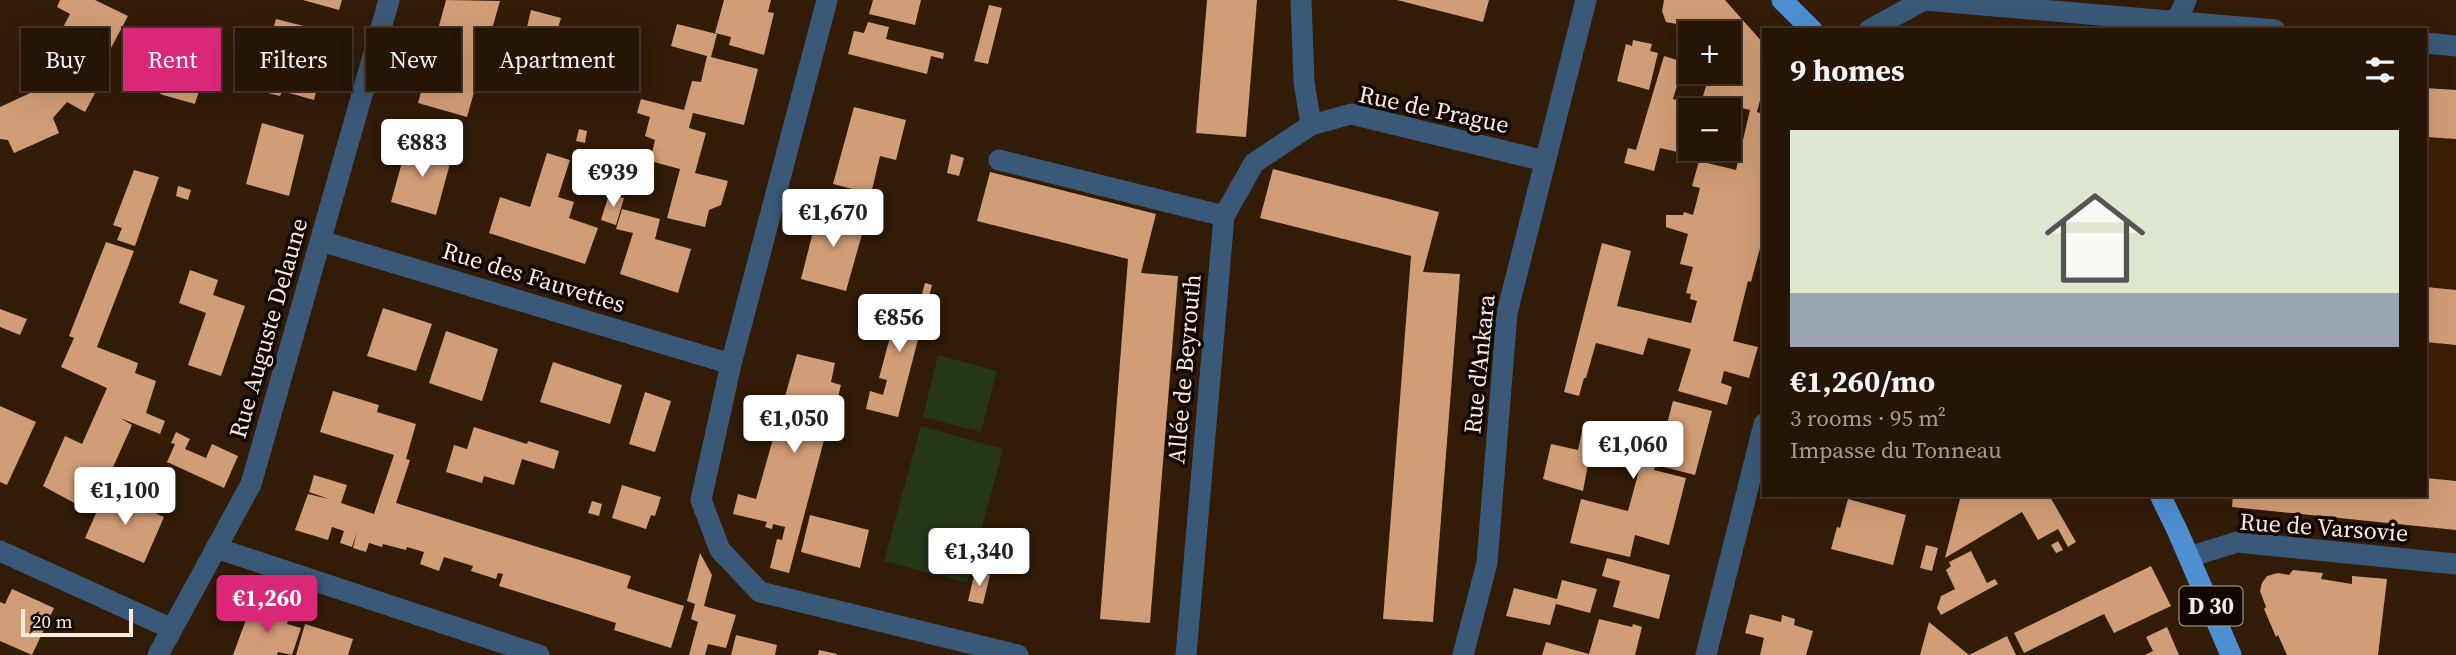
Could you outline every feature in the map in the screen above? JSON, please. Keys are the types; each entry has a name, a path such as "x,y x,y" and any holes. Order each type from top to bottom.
{"main road":[{"path":"1782,0 1810,28"},
{"name":"D 30","path":"2161,497 2231,655"}],"street":[{"name":"Rue Auguste Delaune","path":"158,655 251,484 388,0"},
{"path":"827,0 732,363 701,500 720,550 760,592 1018,655"},
{"path":"1301,0 1304,82 1311,125"},
{"name":"Rue d'Ankara","path":"1463,655 1487,563 1507,313 1586,0"},
{"path":"1873,28 1925,0 2253,28"},
{"path":"2177,21 2186,0"},
{"path":"2427,43 2456,46"},
{"name":"Rue de Prague","path":"1311,125 1351,114 1545,161"},
{"name":"Allée de Beyrouth","path":"1186,655 1224,216 1254,163 1311,125"},
{"path":"999,160 1224,216"},
{"name":"Rue des Fauvettes","path":"321,241 732,363"},
{"path":"1706,655 1762,432"},
{"name":"Rue de Varsovie","path":"2189,557 2237,542 2456,564"},
{"path":"216,548 540,655"},
{"path":"0,551 172,629"}],"shaded area":[{"path":"2427,88 2456,90 2456,530 2232,507 2225,497 2427,497"}],"green space":[{"path":"938,355 997,371 981,432 923,417"},
{"path":"921,426 1003,449 967,583 884,561"}],"building":[{"path":"60,0 95,0 128,16 109,52 109,28 63,28 70,14 57,7"},
{"path":"303,0 342,0 339,10"},
{"path":"446,0 500,1 492,28 475,28 475,89 467,117 418,103 421,91 461,91 461,28 438,28"},
{"path":"724,0 771,0 768,12 774,13 764,55 729,45 731,37 715,33"},
{"path":"873,0 921,0 915,25 869,14"},
{"path":"1207,0 1257,0 1246,137 1196,133"},
{"path":"1397,0 1489,0 1483,22"},
{"path":"1664,0 1725,0 1762,42 1762,93 1757,112 1762,113 1762,241 1751,282 1748,281 1733,341 1758,347 1749,378 1724,371 1721,383 1732,387 1727,405 1678,391 1691,349 1648,338 1643,355 1596,343 1579,396 1564,392 1602,243 1631,251 1617,306 1691,323 1697,301 1690,299 1691,294 1686,293 1693,267 1680,264 1688,234 1666,227 1666,215 1683,215 1684,212 1693,215 1700,188 1692,186 1699,161 1736,170 1738,161 1741,161 1741,149 1750,110 1741,108 1741,98 1703,98 1707,84 1741,84 1741,21 1678,20 1677,24 1666,22 1662,11"},
{"path":"989,5 1002,8 988,64 974,61"},
{"path":"531,10 561,18 558,28 527,27"},
{"path":"276,19 311,28 273,28"},
{"path":"868,22 889,27 886,39 944,53 943,59 931,56 927,74 848,54 854,31 864,33"},
{"path":"677,24 717,34 711,57 758,69 744,125 693,113 689,128 706,133 695,173 728,181 721,205 709,210 705,227 667,218 680,169 650,161 655,140 645,136 650,117 637,113 641,99 684,110 692,81 701,82 707,56 671,46"},
{"path":"1633,40 1652,44 1650,51 1658,53 1649,90 1617,81 1626,44 1632,46"},
{"path":"1664,56 1678,60 1678,82 1673,99 1678,100 1678,152 1660,148 1654,171 1624,163 1628,148 1636,150"},
{"path":"2427,88 2456,90 2456,139 2427,137"},
{"path":"35,91 96,91 85,112 67,102 53,118 59,133 14,153 8,140 0,139 0,107"},
{"path":"155,91 199,91 195,104"},
{"path":"260,91 282,91 280,96"},
{"path":"282,91 316,91 314,100"},
{"path":"854,107 906,120 896,160 880,156 871,194 833,184"},
{"path":"262,123 304,135 289,196 246,184"},
{"path":"579,129 587,131 585,143 576,141"},
{"path":"407,144 452,156 436,215 391,202"},
{"path":"547,153 570,160 558,197 574,202 569,218 598,228 585,264 489,233 500,197 530,207"},
{"path":"951,154 964,158 959,176 947,173"},
{"path":"1273,169 1439,212 1423,272 1460,274 1433,622 1383,619 1411,256 1260,218"},
{"path":"134,170 159,177 135,246 117,240 122,228 113,225"},
{"path":"990,172 1156,214 1141,273 1178,276 1150,623 1100,619 1128,259 977,221"},
{"path":"178,186 191,190 188,200 176,196"},
{"path":"609,194 624,198 616,225 601,220"},
{"path":"819,208 866,220 846,291 801,279"},
{"path":"622,209 660,219 655,239 691,249 678,293 620,274 633,233 616,229"},
{"path":"106,242 134,251 97,347 138,363 135,373 156,381 146,413 165,421 160,434 120,418 132,425 109,476 87,467 83,476 91,480 80,506 43,486 65,436 82,444 107,388 61,367 74,338 69,336"},
{"path":"190,270 218,280 213,295 245,306 221,376 188,365 206,313 179,303"},
{"path":"925,283 932,285 898,417 866,409 870,391 883,395 887,380 879,378 890,337 879,335 884,318 891,319 895,303 918,308"},
{"path":"2427,287 2456,290 2456,345 2427,342"},
{"path":"383,308 432,324 416,371 367,356"},
{"path":"0,309 27,319 20,335 0,327"},
{"path":"446,331 498,349 482,401 429,383"},
{"path":"797,354 835,363 831,382 841,385 789,573 770,568 777,539 782,540 785,527 773,524 772,529 765,527 767,522 733,514 738,494 756,499"},
{"path":"553,362 622,385 610,424 540,402"},
{"path":"333,391 379,405 377,412 416,424 406,459 410,460 396,503 631,576 627,588 684,606 671,648 614,630 616,623 499,586 503,574 498,573 496,579 471,571 473,566 444,557 439,571 420,564 424,552 407,547 406,550 369,543 366,552 353,548 357,532 352,547 340,543 344,531 332,527 328,540 295,530 308,494 329,499 309,492 314,475 347,485 341,503 374,514 394,455 320,432"},
{"path":"645,392 671,401 655,452 629,444"},
{"path":"1673,401 1712,411 1695,475 1656,465 1654,470 1686,478 1669,545 1635,535 1630,557 1570,543 1581,499 1628,511 1640,467 1590,454 1583,491 1543,479 1551,444 1578,450 1583,426 1661,447"},
{"path":"0,406 36,422 7,485 0,482"},
{"path":"474,427 559,451 554,469 522,459 514,485 484,476 482,483 446,472 454,445 467,449"},
{"path":"176,432 190,439 185,449 206,458 212,444 238,456 224,488 167,462 175,444 171,443"},
{"path":"2427,478 2456,481 2456,530 2232,507 2233,497 2427,497"},
{"path":"622,485 661,497 655,516 651,515 646,529 612,518"},
{"path":"106,491 164,517 144,563 85,538"},
{"path":"1960,497 2050,497 2076,542 2068,547 2058,529 2038,540 2022,512 1945,558"},
{"path":"1848,499 1906,515 1893,565 1831,549"},
{"path":"592,501 602,504 599,516 588,513"},
{"path":"810,515 869,530 860,568 801,552"},
{"path":"2058,541 2063,550 2056,553 2051,545"},
{"path":"1926,545 1938,548 1932,571 1920,568"},
{"path":"1971,551 1987,583 1995,579 1998,584 1941,615 1937,608 1941,596 1955,589 1946,570 1951,566 1949,562"},
{"path":"700,553 712,575 704,606 736,615 726,648 708,644 705,655 689,655 698,622 691,619 695,604 687,601"},
{"path":"1607,558 1670,575 1659,619 1613,607 1620,581 1602,576"},
{"path":"2151,566 2171,606 2114,633 2104,614 2024,653 2014,633"},
{"path":"2293,570 2323,573 2321,579 2352,584 2352,576 2387,579 2378,655 2287,655 2264,609 2266,607 2260,591 2267,576 2278,573 2289,575"},
{"path":"975,571 990,575 983,604 968,601"},
{"path":"1562,580 1597,589 1590,613 1556,604 1550,625 1506,616 1514,588 1557,599"},
{"path":"12,589 54,608 32,655 0,641 0,602 5,604"},
{"path":"251,606 289,618 287,624 301,628 292,655 278,652 277,655 233,655"},
{"path":"1750,614 1781,622 1782,615 1795,619 1794,625 1813,631 1806,655 1760,655 1764,638 1745,633"},
{"path":"1599,619 1642,627 1635,655 1542,655 1546,642 1589,654"},
{"path":"1929,622 1969,655 1920,655"},
{"path":"305,624 353,639 348,655 296,655"},
{"path":"2167,627 2179,655 2145,655 2153,651 2146,637"},
{"path":"736,635 777,645 775,655 731,655"},
{"path":"2007,636 2016,655 1969,655"},
{"path":"819,650 837,654 837,655 818,655"}]}
